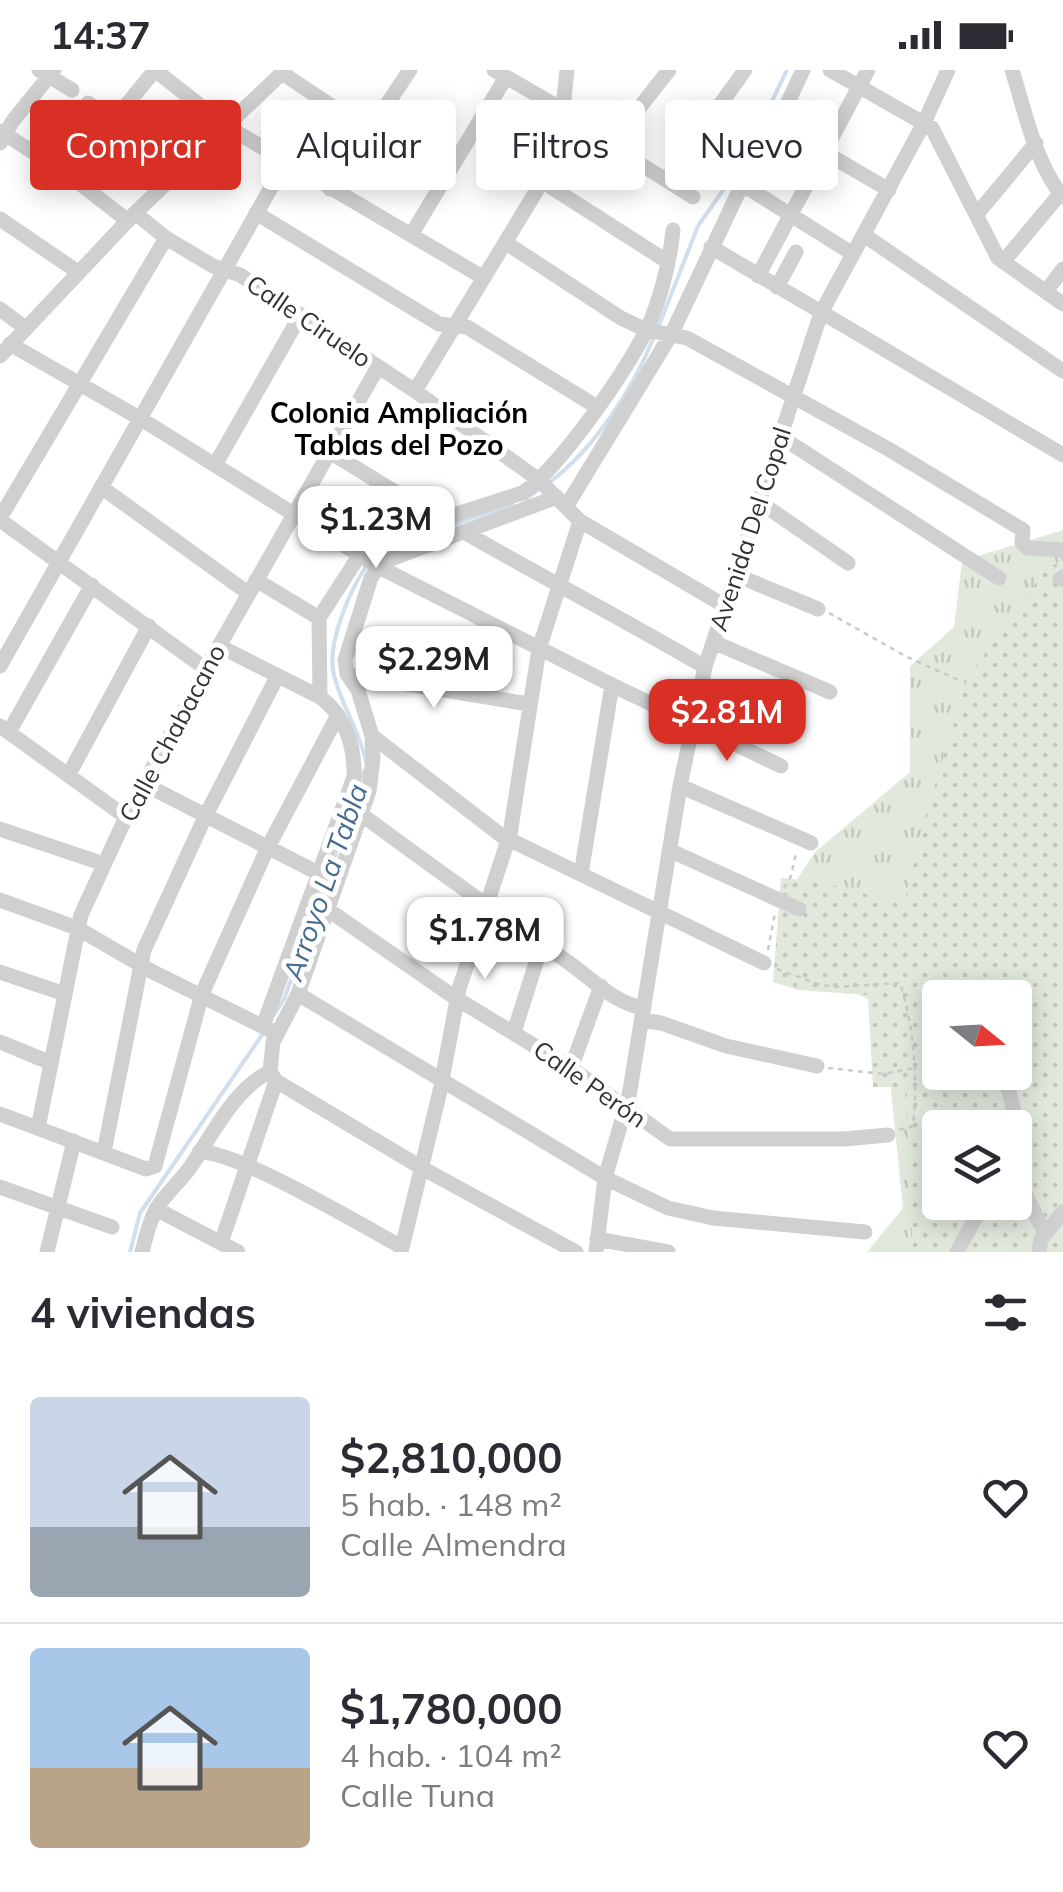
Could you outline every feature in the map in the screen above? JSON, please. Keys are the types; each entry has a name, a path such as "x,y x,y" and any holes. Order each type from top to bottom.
{"street":[{"path":"130,100 155,70 193,100"},
{"path":"390,100 410,70"},
{"path":"567,70 568,100"},
{"path":"645,100 669,70"},
{"path":"724,100 746,70"},
{"path":"789,100 803,70"},
{"path":"830,70 937,134 994,252 1063,304"},
{"path":"838,126 868,70"},
{"name":"Avenida Del Copal","path":"596,1245 604,1178 626,1108 680,786 705,667 821,314 924,124 948,70"},
{"path":"1003,262 1062,196 1036,144 1012,70"},
{"path":"241,112 283,71 325,100"},
{"path":"2,136 47,72 72,90"},
{"path":"411,235 500,73 540,100"},
{"name":"Calle Ciruelo","path":"2,136 30,152"},
{"path":"977,214 1036,144"},
{"path":"838,160 889,190"},
{"name":"Calle Ciruelo","path":"92,190 213,266 226,269 378,367 551,491 580,521 725,606"},
{"path":"160,190 5,350 142,419 370,562 781,766"},
{"path":"0,666 269,190"},
{"path":"333,190 484,278"},
{"path":"415,392 537,190"},
{"path":"555,190 668,262"},
{"path":"682,190 694,198"},
{"path":"370,562 464,532 551,491 659,332 742,190"},
{"path":"751,190 853,254"},
{"path":"758,276 804,190"},
{"path":"256,212 439,324 467,327 597,407"},
{"path":"0,220 78,272"},
{"path":"551,491 597,407 659,332 673,230"},
{"path":"864,235 1063,371"},
{"path":"166,238 0,519 206,669"},
{"path":"506,243 622,318 687,338 1019,525 1026,548 1063,550"},
{"path":"711,247 1063,454"},
{"path":"776,287 796,252"},
{"path":"1047,290 1063,269"},
{"path":"0,309 24,327"},
{"path":"215,464 300,316"},
{"name":"Calle Chabacano","path":"38,1128 78,928 104,864 206,669 378,367"},
{"path":"781,437 998,578"},
{"path":"330,452 438,519"},
{"path":"102,488 252,587 320,618"},
{"path":"320,697 320,618 398,533 522,493 551,491"},
{"path":"761,503 848,563"},
{"path":"199,1152 246,1166 402,1249 442,1080 456,999 509,839 539,649 580,521"},
{"path":"464,532 705,667"},
{"path":"269,1030 298,994 372,778 372,736 358,690 347,674 346,651 370,578 370,562"},
{"path":"736,575 818,609"},
{"path":"92,585 5,729 126,817"},
{"path":"69,774 149,626"},
{"path":"713,642 830,692"},
{"path":"219,646 320,697 338,715 352,748 354,777 318,873 269,1030 273,1077 221,1243"},
{"path":"347,674 529,704"},
{"path":"104,1152 140,964 205,817 277,677"},
{"path":"581,874 612,685"},
{"path":"0,1114 134,1165 153,1168 202,994 267,849 338,715"},
{"path":"372,736 509,839 764,963"},
{"path":"144,784 318,873"},
{"path":"680,786 806,841"},
{"path":"361,814 485,906 643,1014 726,1046 817,1066"},
{"path":"0,829 104,864"},
{"path":"669,850 799,910"},
{"path":"0,900 78,928 269,1030"},
{"name":"Calle Perón","path":"327,910 456,999 571,1068 662,1134 678,1140 888,1135"},
{"path":"514,1032 542,944"},
{"path":"0,972 65,994"},
{"path":"571,1068 601,986"},
{"path":"298,994 604,1178 668,1208 698,1216 865,1232"},
{"path":"0,1042 51,1063"},
{"path":"142,1252 156,1209 216,1125 255,1081 273,1077 422,1168 576,1252"},
{"path":"47,1252 74,1141"},
{"path":"0,1187 112,1227"},
{"path":"156,1209 238,1252"},
{"path":"1041,1244 1063,1212"},
{"path":"957,1252 974,1220"},
{"path":"1031,1220 1041,1244"},
{"path":"596,1245 668,1252"}],"path":[{"path":"818,609 961,681"},
{"path":"806,841 776,900 764,963 821,986 899,982 914,1068 913,1126 888,1135"},
{"path":"817,1066 859,1074 914,1068"}],"green space":[{"path":"1063,530 1063,1252 867,1252 903,1208 878,1004 854,992 778,931 798,878 815,852 910,772 910,666 954,627 962,561"},
{"path":"1063,560 1063,1252 913,1252 905,1087 873,1087 868,995 798,990 773,982 781,878 816,881 904,904 925,817 968,677 1046,569"}],"waterway":[{"name":"Arroyo La Tabla","path":"658,328 698,226 742,163 787,70"},
{"name":"Arroyo La Tabla","path":"550,482 583,452 611,416 654,337"},
{"name":"Arroyo La Tabla","path":"526,499 542,487"},
{"name":"Arroyo La Tabla","path":"384,549 512,504"},
{"name":"Arroyo La Tabla","path":"366,762 332,662 341,618 367,565"},
{"name":"Arroyo La Tabla","path":"274,1015 309,932 364,771"},
{"name":"Arroyo La Tabla","path":"130,1252 140,1213 264,1032"}],"district":[{"name":"Colonia Ampliación Tablas del Pozo","path":"399,429"}]}
